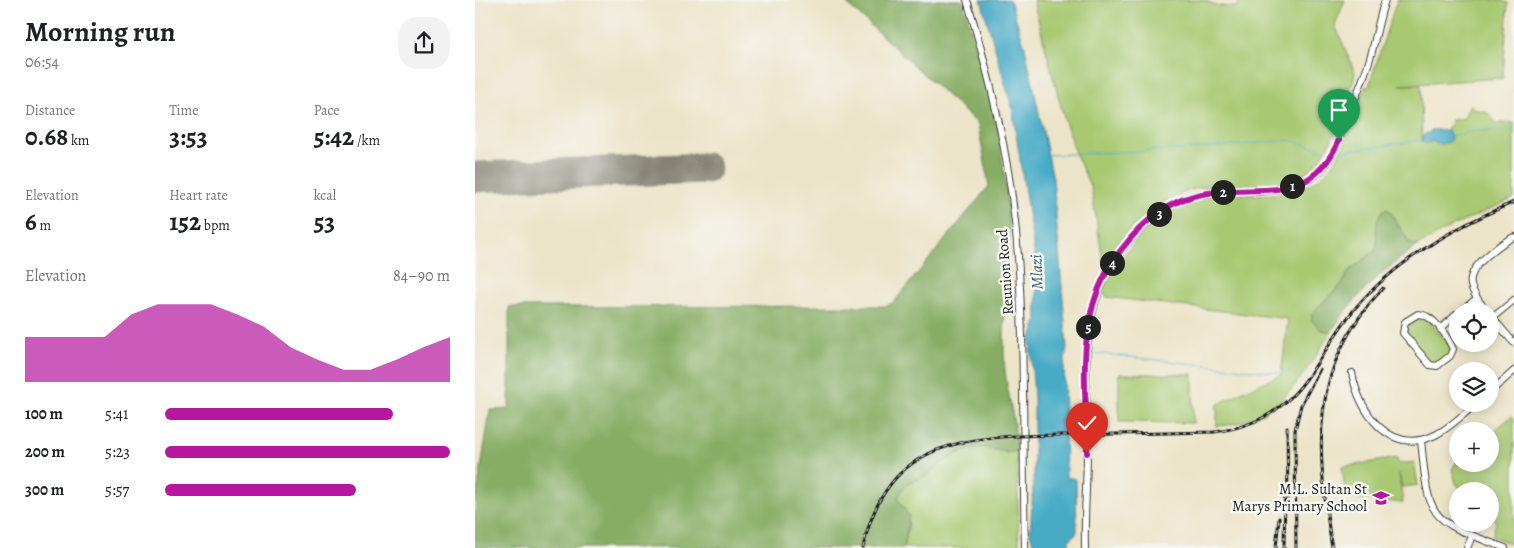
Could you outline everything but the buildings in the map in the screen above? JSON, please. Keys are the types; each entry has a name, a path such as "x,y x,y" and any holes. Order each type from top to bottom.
{"street":[{"name":"Reunion Road","path":"967,0 992,87 1015,220 1021,311 1025,548"},
{"path":"1085,548 1087,344 1093,305 1106,274 1117,256 1136,234 1159,214 1180,201 1215,192 1283,188 1303,182 1320,171 1334,150 1361,84 1385,0"},
{"path":"1479,302 1470,281 1472,272 1497,248 1514,237"},
{"path":"1472,302 1476,299"},
{"path":"1499,311 1514,300"},
{"path":"1418,314 1426,315 1440,328 1453,349 1450,356 1433,367 1404,337 1402,329 1405,322 1418,314"},
{"path":"1440,328 1449,321"},
{"path":"1499,326 1514,343"},
{"path":"1499,384 1514,372"},
{"path":"1352,373 1355,387 1366,413 1380,429 1398,438 1421,440 1445,430 1466,412"},
{"path":"1421,440 1425,489 1431,507 1446,524 1505,548"},
{"path":"1467,548 1472,536"}],"green space":[{"path":"843,0 962,0 991,104 1002,157 1009,228 1004,335 1005,365 1017,451 1006,452 978,447 972,448 959,452 926,476 908,483 898,499 909,516 904,548 475,548 475,506 490,410 509,409 509,307 886,306 894,302 989,186 978,124"},
{"path":"1033,0 1203,0 1219,6 1237,7 1239,0 1345,0 1335,25 1355,73 1353,82 1331,141 1318,162 1309,170 1284,182 1211,186 1180,194 1157,207 1126,234 1113,250 1104,267 1091,188 1074,150"},
{"path":"1397,0 1500,0 1508,3 1503,78 1400,85 1421,85 1422,141 1433,141 1438,145 1450,135 1447,130 1452,120 1464,118 1470,104 1474,109 1487,112 1496,123 1514,123 1514,198 1451,227 1419,245 1410,244 1389,210 1385,210 1378,219 1376,250 1349,271 1342,284 1316,309 1321,330 1331,332 1298,381 1273,407 1257,416 1239,423 1217,426 1217,405 1245,390 1281,375 1288,319 1106,297 1102,290 1110,275 1133,244 1146,230 1177,207 1193,200 1210,196 1284,193 1298,190 1311,184 1323,175 1338,156 1353,122 1365,87 1369,86"},
{"path":"1385,209 1389,210 1410,244 1419,245 1371,284 1331,332 1321,330 1312,321 1312,313 1342,284 1349,271 1376,250 1378,218"},
{"path":"1418,316 1429,320 1449,345 1450,353 1443,361 1433,364 1407,337 1405,325"},
{"path":"1119,374 1193,374 1193,423 1119,422"},
{"path":"1512,416 1514,418 1514,545 1492,536 1493,532 1499,532 1499,482 1456,482 1453,472 1499,472 1499,427"},
{"path":"993,447 1006,453 1017,451 1019,548 904,548 909,524 906,512 898,499 903,488 957,454 974,448"},
{"path":"1397,458 1398,464 1414,462 1418,485 1402,487 1399,474 1403,503 1346,498 1342,467"}],"water":[{"name":"Mlazi","path":"981,0 1010,0 1025,47 1053,178 1067,347 1064,367 1066,477 1076,479 1077,532 1069,541 1069,548 1035,548 1030,534 1034,472 1034,398 1030,340 1037,321 1036,264 1012,108"},
{"path":"1433,130 1447,130 1451,138 1449,142 1438,145 1433,141 1425,144 1422,141 1423,135"}],"waterway":[{"path":"1450,136 1476,131 1514,130"},
{"path":"1047,155 1196,149 1289,140 1325,150"},
{"path":"1338,152 1424,140"},
{"path":"1092,353 1280,373 1290,371"}],"runway":[{"path":"475,177 706,168"}],"railway":[{"path":"863,548 875,510 892,482 914,462 939,449 968,441 1000,437 1214,432 1246,425 1271,413 1290,398 1306,380 1350,315 1385,278 1437,240 1514,202"},
{"path":"1332,548 1323,476 1321,442 1323,410 1330,379 1341,348 1359,318 1383,288"},
{"path":"1296,548 1295,430 1301,405 1320,369"},
{"path":"1287,427 1288,498"},
{"path":"1284,548 1285,491"},
{"path":"1276,548 1279,518"}],"place":[{"name":"M.L. Sultan St Marys Primary School","path":"1381,498"}],"route":[{"path":"1087,453 1086,379 1089,321 1098,292 1117,256 1145,226 1159,214 1180,201 1215,192 1276,190 1313,177 1325,166 1339,140"}]}
